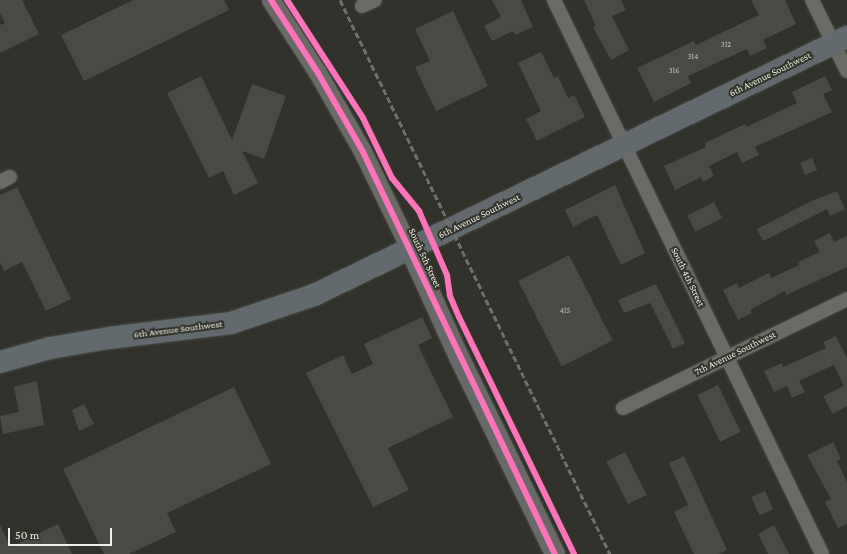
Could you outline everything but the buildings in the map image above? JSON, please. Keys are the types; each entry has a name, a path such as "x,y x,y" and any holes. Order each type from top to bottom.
{"highway":[{"name":"6th Avenue Southwest","path":"0,362 50,348 109,338 204,328 257,316 314,295 625,146 840,40"}],"main road":[{"name":"South 5th Street","path":"410,249 459,358 555,554"}],"street":[{"name":"South 5th Street","path":"271,0 318,73 363,152 410,249"},
{"name":"South 4th Street","path":"554,0 822,554"},
{"path":"812,0 840,40 847,71"},
{"name":"7th Avenue Southwest","path":"622,408 847,299"}],"railway":[{"path":"340,0 610,554"}],"cycle path":[{"path":"271,0 318,73 363,152 555,554"},
{"path":"287,0 363,118 392,178 419,211 447,275 450,296 459,317 574,554"}]}
